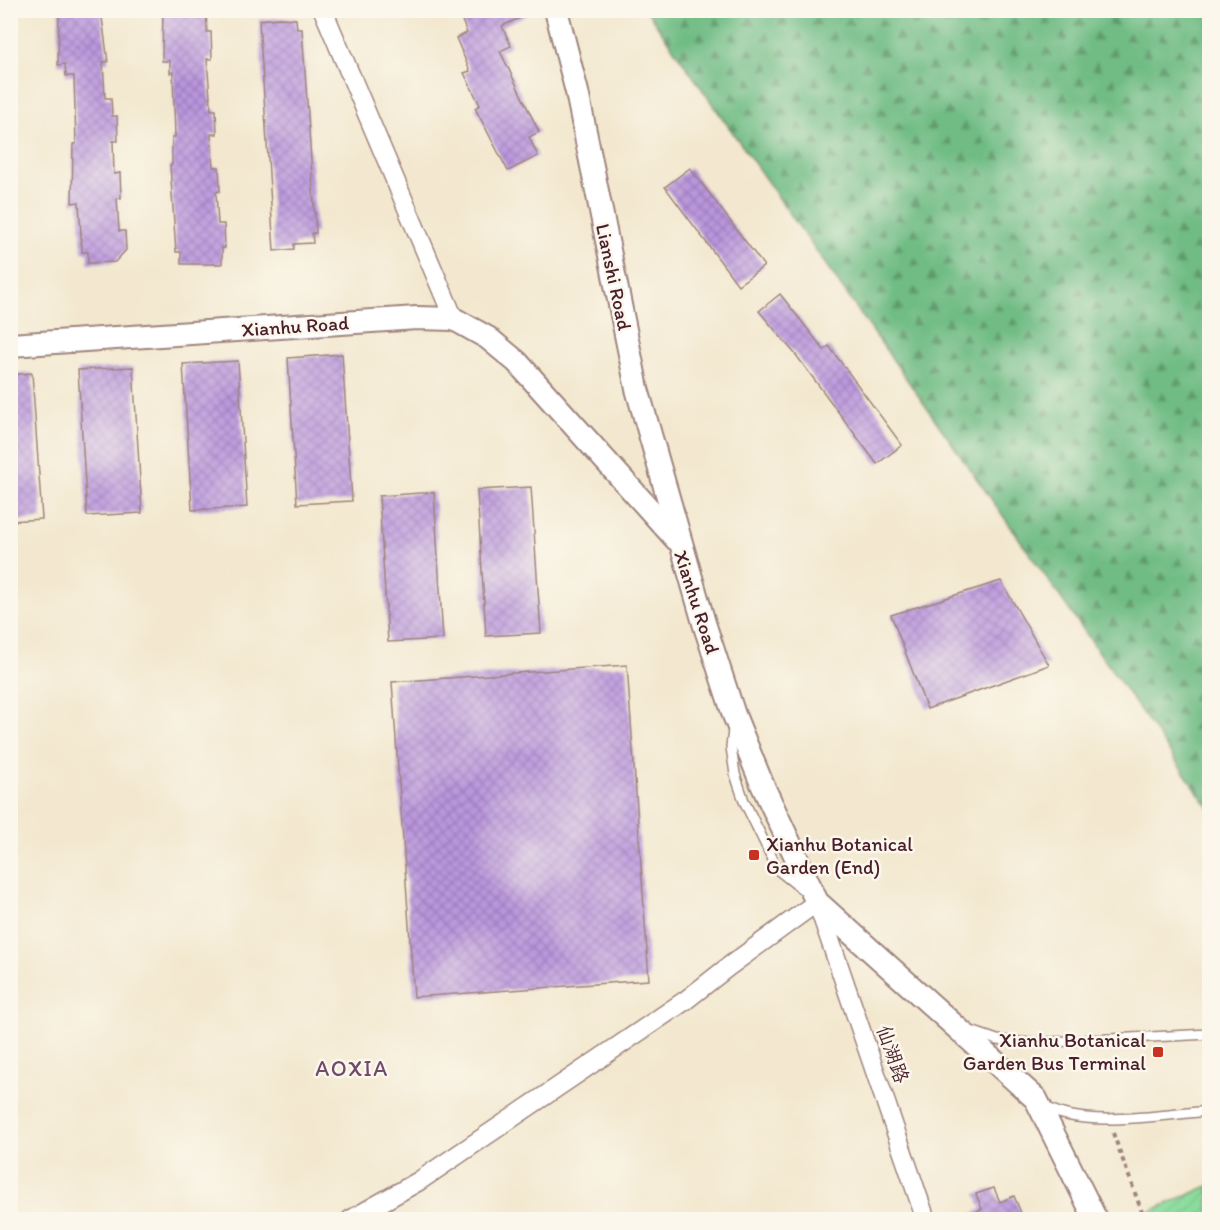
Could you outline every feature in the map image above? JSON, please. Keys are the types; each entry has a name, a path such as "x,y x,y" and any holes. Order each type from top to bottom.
{"street":[{"path":"323,10 454,319"},
{"name":"Lianshi Road","path":"556,10 577,92 637,389 679,543"},
{"name":"Xianhu Road","path":"10,345 417,318 454,319 488,338 517,362 679,543 734,715 762,784 817,902 1036,1099 1096,1220"},
{"path":"350,1220 419,1181 629,1039 686,1000 817,902"},
{"name":"仙湖路","path":"817,902 926,1220"}],"lane":[{"path":"955,1026 997,1040 1030,1043 1209,1034"},
{"path":"1036,1099 1054,1112 1078,1119 1209,1111"}],"path":[{"path":"1108,1118 1143,1215"}],"green space":[{"path":"647,11 1209,11 1209,808"},
{"path":"1209,1186 1209,1219 1132,1219"}],"building":[{"path":"59,10 101,10 108,62 103,62 105,98 111,98 112,116 117,116 118,141 113,141 114,174 120,173 121,198 117,198 119,231 125,231 126,250 115,262 88,263 88,252 82,252 79,202 72,203 73,144 76,144 74,76 66,76 65,64 58,65"},
{"path":"163,10 206,10 207,32 211,32 212,59 207,59 211,110 216,110 217,134 211,134 213,167 219,167 220,191 216,192 218,224 224,224 225,248 222,248 222,264 181,264 181,252 176,252 170,165 172,165 172,137 175,137 173,72 170,73 170,61 162,61"},
{"path":"458,10 538,10 502,26 511,46 500,51 539,132 529,137 538,156 508,171 475,108 480,105 464,73 470,71 456,38 467,33"},
{"path":"296,19 297,29 302,29 316,233 312,233 313,243 294,244 294,249 274,251 259,20"},
{"path":"690,168 764,266 738,285 665,187"},
{"path":"780,294 824,350 829,346 902,445 877,464 796,355 759,311"},
{"path":"342,354 352,501 297,504 288,358"},
{"path":"238,361 247,507 192,510 183,364"},
{"path":"133,367 142,513 87,516 78,370"},
{"path":"32,373 42,519 10,521 10,375"},
{"path":"531,487 541,633 486,636 477,490"},
{"path":"434,492 443,639 388,642 379,496"},
{"path":"1001,581 1049,665 927,709 891,615"},
{"path":"627,665 649,980 414,997 392,682"},
{"path":"994,1188 1000,1202 1014,1196 1024,1220 958,1220 982,1209 976,1194"}],"place":[{"name":"Xianhu Botanical Garden (End)","path":"754,855"},
{"name":"Xianhu Botanical Garden Bus Terminal","path":"1158,1052"}],"district":[{"name":"AOXIA","path":"352,1068"}]}
